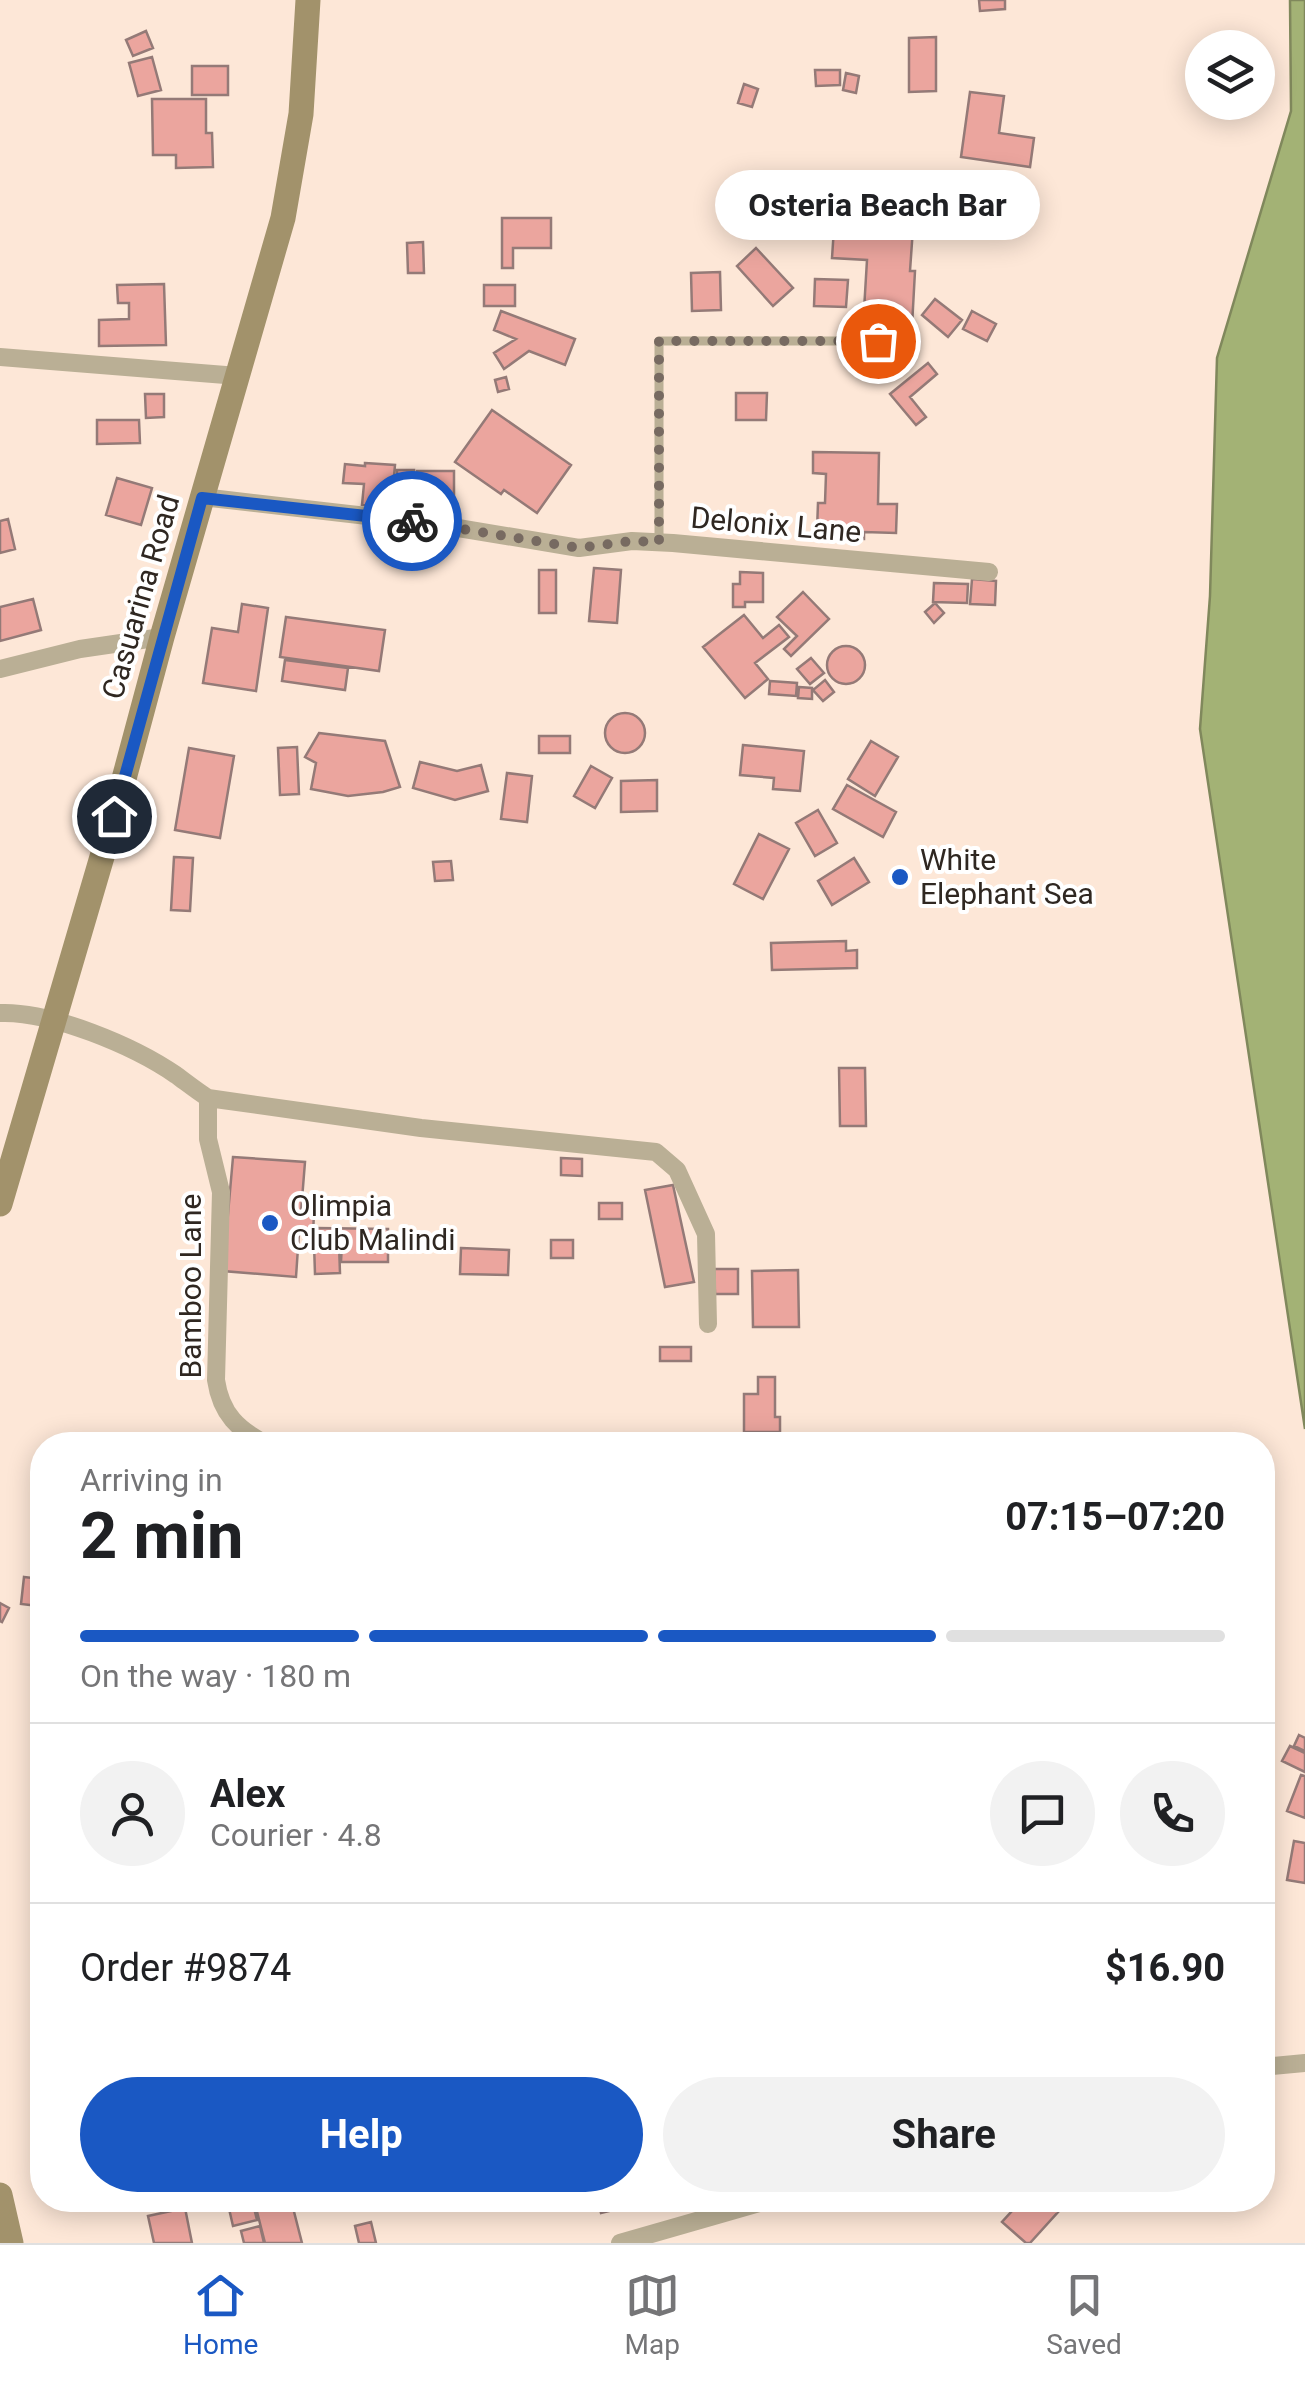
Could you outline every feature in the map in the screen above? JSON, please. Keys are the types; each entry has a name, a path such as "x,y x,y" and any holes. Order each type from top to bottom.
{"street":[{"name":"Casuarina Road","path":"0,1204 283,218 301,114 308,0"},
{"path":"0,357 238,376"},
{"name":"Delonix Lane","path":"202,498 428,523 579,548 632,541 659,542 989,572"},
{"path":"0,669 80,649 162,637"},
{"path":"0,1014 27,1013 95,1036 147,1059 208,1098 421,1128 656,1152 676,1170 706,1234 708,1324"},
{"name":"Bamboo Lane","path":"208,1098 208,1139 222,1192 216,1380 228,1417 245,1432"},
{"path":"1275,2065 1305,2062"},
{"path":"0,2195 11,2243"},
{"path":"620,2243 728,2212"}],"lane":[{"path":"659,542 659,341 878,341"}],"shaded area":[{"path":"1290,0 1305,0 1305,1429 1200,729 1210,596 1217,358 1291,111"}],"building":[{"path":"979,0 1005,0 1005,9 980,11"},
{"path":"146,31 153,48 133,56 126,40"},
{"path":"936,37 936,91 909,92 909,38"},
{"path":"152,57 161,90 138,96 129,63"},
{"path":"192,66 228,66 228,95 192,95"},
{"path":"815,70 840,70 840,85 816,86"},
{"path":"846,73 859,76 856,93 843,90"},
{"path":"744,84 758,89 752,107 738,103"},
{"path":"970,92 1004,96 999,133 1034,138 1030,167 961,157"},
{"path":"152,99 206,99 206,133 212,133 213,167 176,168 176,155 153,155"},
{"path":"872,182 936,186 935,207 917,206 913,228 912,326 863,327 867,260 832,258 834,228 869,230"},
{"path":"1014,185 1023,188 1023,206 1014,209 1005,206 1002,197 1005,188"},
{"path":"502,218 551,218 551,248 513,248 513,268 502,268"},
{"path":"423,242 424,273 408,273 407,243"},
{"path":"756,248 793,288 773,306 737,266"},
{"path":"720,272 721,310 692,311 691,273"},
{"path":"815,279 848,280 846,307 814,306"},
{"path":"164,284 166,345 99,346 99,320 129,319 129,303 118,303 117,285"},
{"path":"484,285 515,285 515,306 484,306"},
{"path":"935,299 962,320 948,337 922,315"},
{"path":"501,311 575,339 565,365 529,351 504,369 494,353 516,339 494,330"},
{"path":"972,311 996,324 987,341 963,329"},
{"path":"928,363 937,374 910,397 926,417 916,425 890,394"},
{"path":"506,377 509,389 498,392 495,380"},
{"path":"736,393 767,393 766,420 736,420"},
{"path":"145,394 164,394 164,417 146,418"},
{"path":"492,410 571,465 537,513 455,462"},
{"path":"97,420 139,420 140,443 97,444"},
{"path":"813,452 879,453 878,504 897,504 896,533 864,532 864,539 839,538 840,531 817,530 818,503 825,503 826,474 813,473"},
{"path":"345,464 395,465 391,508 362,505 364,484 343,483"},
{"path":"397,470 414,470 414,510 397,510"},
{"path":"417,471 454,471 454,512 417,512"},
{"path":"117,478 152,488 141,525 106,515"},
{"path":"8,519 15,549 0,553 0,521"},
{"path":"594,568 621,570 617,623 589,621"},
{"path":"539,570 556,570 556,613 539,613"},
{"path":"740,572 763,573 763,602 733,607 733,584 740,584"},
{"path":"972,579 996,581 995,605 970,604"},
{"path":"934,583 968,584 967,603 933,602"},
{"path":"803,592 829,619 791,656 784,649 797,636 777,617"},
{"path":"33,599 41,630 0,641 0,607"},
{"path":"935,603 944,613 934,623 925,612"},
{"path":"242,604 268,608 256,691 203,683 212,628 238,632"},
{"path":"744,615 763,638 779,625 789,637 755,663 768,679 745,698 703,647"},
{"path":"286,617 385,630 379,671 280,657"},
{"path":"846,646 860,651 865,665 860,679 846,684 832,679 827,665 832,651"},
{"path":"811,658 824,673 810,684 797,669"},
{"path":"285,660 348,668 345,690 282,681"},
{"path":"825,680 834,692 823,701 813,690"},
{"path":"770,681 797,683 796,696 769,694"},
{"path":"799,687 812,688 812,699 798,698"},
{"path":"625,713 639,719 645,733 639,747 625,753 611,747 605,733 611,719"},
{"path":"319,733 385,741 400,787 348,796 311,789 316,763 305,757"},
{"path":"539,736 570,736 570,753 539,753"},
{"path":"871,741 898,757 875,796 848,779"},
{"path":"743,745 804,751 800,791 773,789 774,778 740,775"},
{"path":"297,747 299,794 280,795 278,748"},
{"path":"189,748 234,756 220,838 175,830"},
{"path":"420,762 457,771 481,765 488,791 455,800 413,788"},
{"path":"591,766 612,778 595,808 574,796"},
{"path":"507,773 532,776 527,822 501,819"},
{"path":"657,780 657,811 621,812 621,781"},
{"path":"847,785 896,812 883,837 833,809"},
{"path":"818,810 837,843 815,856 796,823"},
{"path":"759,834 789,849 763,899 734,884"},
{"path":"174,857 193,858 190,911 171,910"},
{"path":"854,858 869,882 832,905 818,881"},
{"path":"451,861 453,880 435,881 433,862"},
{"path":"846,941 846,951 857,950 857,968 772,970 771,943"},
{"path":"839,1068 865,1068 866,1126 840,1126"},
{"name":"Olimpia Club Malindi","path":"233,1157 305,1162 301,1212 314,1213 313,1234 299,1233 296,1277 223,1271"},
{"path":"561,1158 582,1159 582,1176 561,1175"},
{"path":"673,1185 694,1282 665,1287 645,1190"},
{"path":"599,1203 622,1203 622,1219 599,1219"},
{"path":"316,1228 388,1229 388,1262 341,1262 342,1242 315,1242"},
{"path":"551,1240 573,1240 573,1258 551,1258"},
{"path":"314,1244 339,1244 340,1273 315,1274"},
{"path":"461,1248 509,1250 508,1275 460,1274"},
{"path":"714,1269 738,1269 738,1294 715,1294"},
{"path":"798,1270 799,1327 753,1327 752,1271"},
{"path":"660,1347 691,1347 691,1361 660,1361"},
{"path":"758,1377 775,1377 775,1417 780,1417 780,1432 744,1432 744,1394 758,1394"},
{"path":"24,1577 30,1578 30,1605 21,1604"},
{"path":"0,1603 9,1608 2,1622 0,1621"},
{"path":"1299,1735 1305,1738 1305,1751 1294,1746"},
{"path":"1290,1746 1305,1753 1305,1772 1282,1761"},
{"path":"1301,1775 1305,1776 1305,1818 1287,1811"},
{"path":"1294,1841 1305,1843 1305,1883 1287,1880"},
{"path":"186,2212 192,2243 154,2243 148,2216"},
{"path":"230,2212 255,2212 257,2220 233,2226"},
{"path":"257,2212 294,2212 302,2243 265,2243"},
{"path":"1011,2212 1058,2212 1030,2243 1002,2222"},
{"path":"371,2222 376,2243 359,2243 355,2226"},
{"path":"260,2226 264,2243 244,2243 241,2231"}],"way so far":[{"path":"412,521 579,548 632,541 659,542 659,341 878,341"}],"place":[{"name":"Osteria Beach Bar","path":"878,341"},
{"name":"White Elephant Sea","path":"900,877"},
{"name":"Olimpia Club Malindi","path":"270,1223"}],"route":[{"path":"114,816 202,498 412,521"}]}
